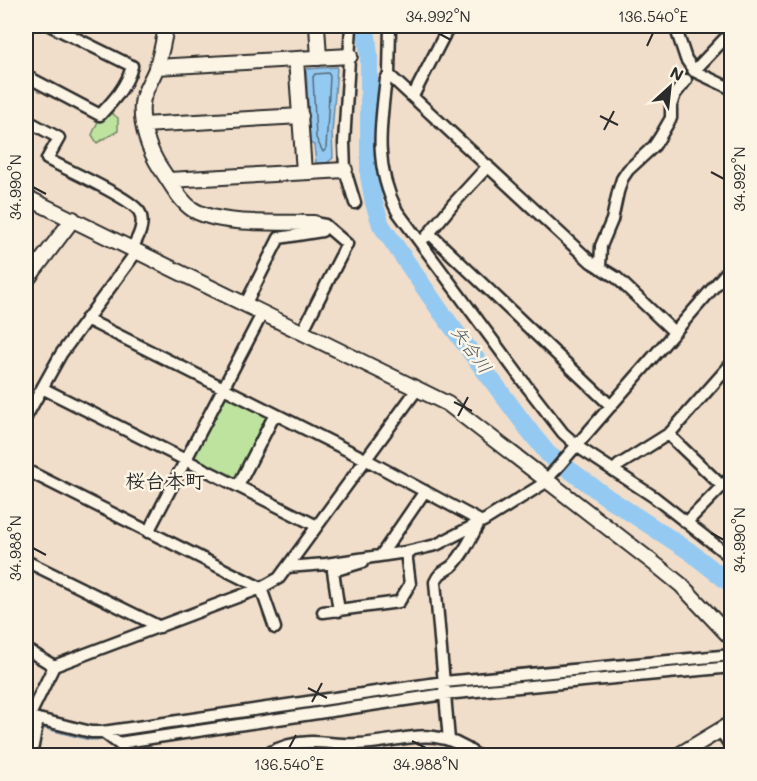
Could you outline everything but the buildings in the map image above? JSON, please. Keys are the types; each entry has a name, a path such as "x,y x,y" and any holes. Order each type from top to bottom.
{"street":[{"path":"26,76 100,115 114,100 130,72 132,66 51,26"},
{"path":"166,26 156,67 142,100 143,125 156,161 191,208 220,219 320,224 347,244 302,332"},
{"path":"317,26 319,58"},
{"path":"351,26 351,56 345,123 345,170 355,203"},
{"path":"390,26 389,75 386,79 381,119 381,170 397,211 563,433 576,446 654,497 732,558"},
{"path":"413,96 449,26"},
{"path":"675,26 686,59 694,71 732,89"},
{"path":"694,71 732,31"},
{"path":"156,67 351,56"},
{"path":"296,59 303,172"},
{"path":"389,75 591,262 616,278 674,332"},
{"path":"600,268 601,246 612,220 622,179 632,165 657,142 671,118 671,106 675,94 686,80"},
{"path":"143,125 301,116"},
{"path":"26,120 60,138 47,159 122,198 136,208 141,218 140,231 134,249 61,354 26,417"},
{"path":"420,244 488,166"},
{"path":"169,180 345,170"},
{"path":"26,197 246,303 460,411 549,476 681,585 732,639"},
{"path":"26,281 31,264 73,219"},
{"path":"246,303 279,238 322,231 320,224"},
{"path":"429,233 611,406"},
{"path":"287,567 326,564 436,545 485,520 543,484 732,266"},
{"path":"148,532 262,312"},
{"path":"86,319 365,459 480,521"},
{"path":"613,471 618,465 670,433 732,363"},
{"path":"42,388 316,525"},
{"path":"31,756 35,734 33,718 54,666 261,588 279,578 418,388"},
{"path":"238,486 275,414"},
{"path":"670,433 673,439 722,486"},
{"path":"26,470 261,588 275,628"},
{"path":"687,522 732,476"},
{"path":"381,555 425,491"},
{"path":"449,740 435,582 444,570 451,567 467,546 480,521"},
{"path":"323,612 399,602 410,584 406,552"},
{"path":"339,611 333,571 362,564 367,557"},
{"path":"26,561 160,627"},
{"path":"26,650 54,666"},
{"path":"33,718 91,732 103,732 732,655"},
{"path":"117,743 444,689 732,667"},
{"path":"677,756 726,727 732,748"},
{"path":"103,732 135,756"},
{"path":"263,756 280,748 306,742 345,750 369,743 417,735 449,740 478,756"}],"green space":[{"path":"109,111 118,118 118,131 97,143 92,135 99,119"},
{"path":"227,395 267,415 269,419 238,477 233,479 193,459 192,454 222,397"}],"water":[{"path":"337,67 332,133 333,158 327,163 316,163 314,145 310,143 306,69"}],"waterway":[{"name":"矢合川","path":"366,26 369,56 369,176 381,225 441,312 548,454 608,498 689,551 732,585"},
{"path":"532,681 732,660"},
{"path":"350,701 404,695"},
{"path":"26,723 89,739 102,739"},
{"path":"124,736 193,724"}],"district":[{"name":"桜台本町","path":"165,480"}]}
